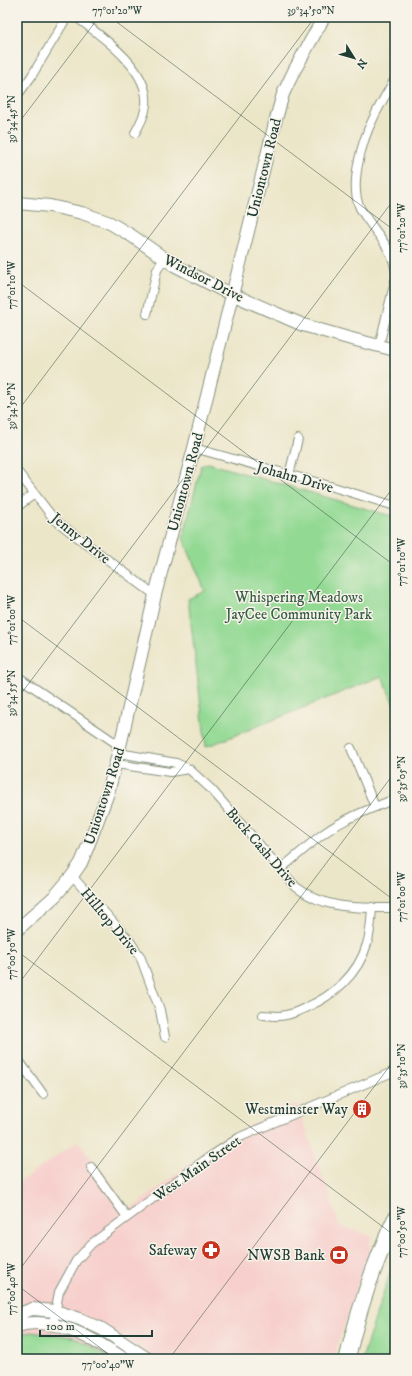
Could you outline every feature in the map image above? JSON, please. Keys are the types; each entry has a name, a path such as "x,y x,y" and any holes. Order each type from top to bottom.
{"highway":[{"path":"346,1359 352,1336 376,1266 395,1219"}],"main road":[{"name":"Uniontown Road","path":"17,930 55,896 81,863 108,793 155,595 194,448 283,94 324,17"},
{"name":"Windsor Drive","path":"17,203 50,206 82,213 110,223 194,276 232,294 303,325 342,337 395,350"},
{"path":"17,1315 32,1309 55,1311 80,1319 102,1329 148,1359"},
{"path":"17,1326 26,1323 53,1324 83,1334 124,1359"}],"street":[{"path":"17,96 31,77 67,17"},
{"path":"76,17 116,48 135,70 141,81 146,97 146,106 144,116 135,133"},
{"path":"395,79 368,130 358,168 355,189 360,207 391,255 395,268"},
{"path":"147,314 157,270 164,258"},
{"path":"380,346 395,281"},
{"path":"289,475 298,439"},
{"name":"Johahn Drive","path":"194,448 395,506"},
{"name":"Jenny Drive","path":"17,471 54,519 155,595"},
{"path":"17,507 34,494"},
{"path":"17,676 118,754"},
{"path":"351,748 375,807"},
{"name":"Buck Cash Drive","path":"118,754 170,772 188,769 212,790 296,887 308,895 322,902 346,907 395,908"},
{"path":"280,869 335,826 395,799"},
{"name":"Hilltop Drive","path":"72,876 129,940 137,952 160,1010 165,1037"},
{"path":"263,1014 279,1016 298,1011 322,1000 341,986 354,971 366,949 370,934 372,907"},
{"path":"17,1058 43,1094"},
{"name":"West Main Street","path":"53,1324 59,1292 68,1274 82,1253 91,1244 127,1217 240,1136 395,1071"},
{"path":"91,1167 127,1217"}],"shaded area":[{"path":"297,1104 340,1226 372,1236 369,1243 371,1245 333,1359 113,1359 30,1332 17,1335 17,1184 78,1141 130,1210 223,1138"}],"green space":[{"name":"Whispering Meadows JayCee Community Park","path":"208,463 395,517 395,707 382,676 206,747 188,599 205,591 183,538 201,466"},
{"path":"395,1257 395,1359 362,1359"},
{"path":"30,1332 74,1337 113,1359 17,1359 17,1335"}],"place":[{"name":"Westminster Way","path":"362,1109"},
{"name":"Safeway","path":"211,1250"},
{"name":"NWSB Bank","path":"339,1255"}]}
